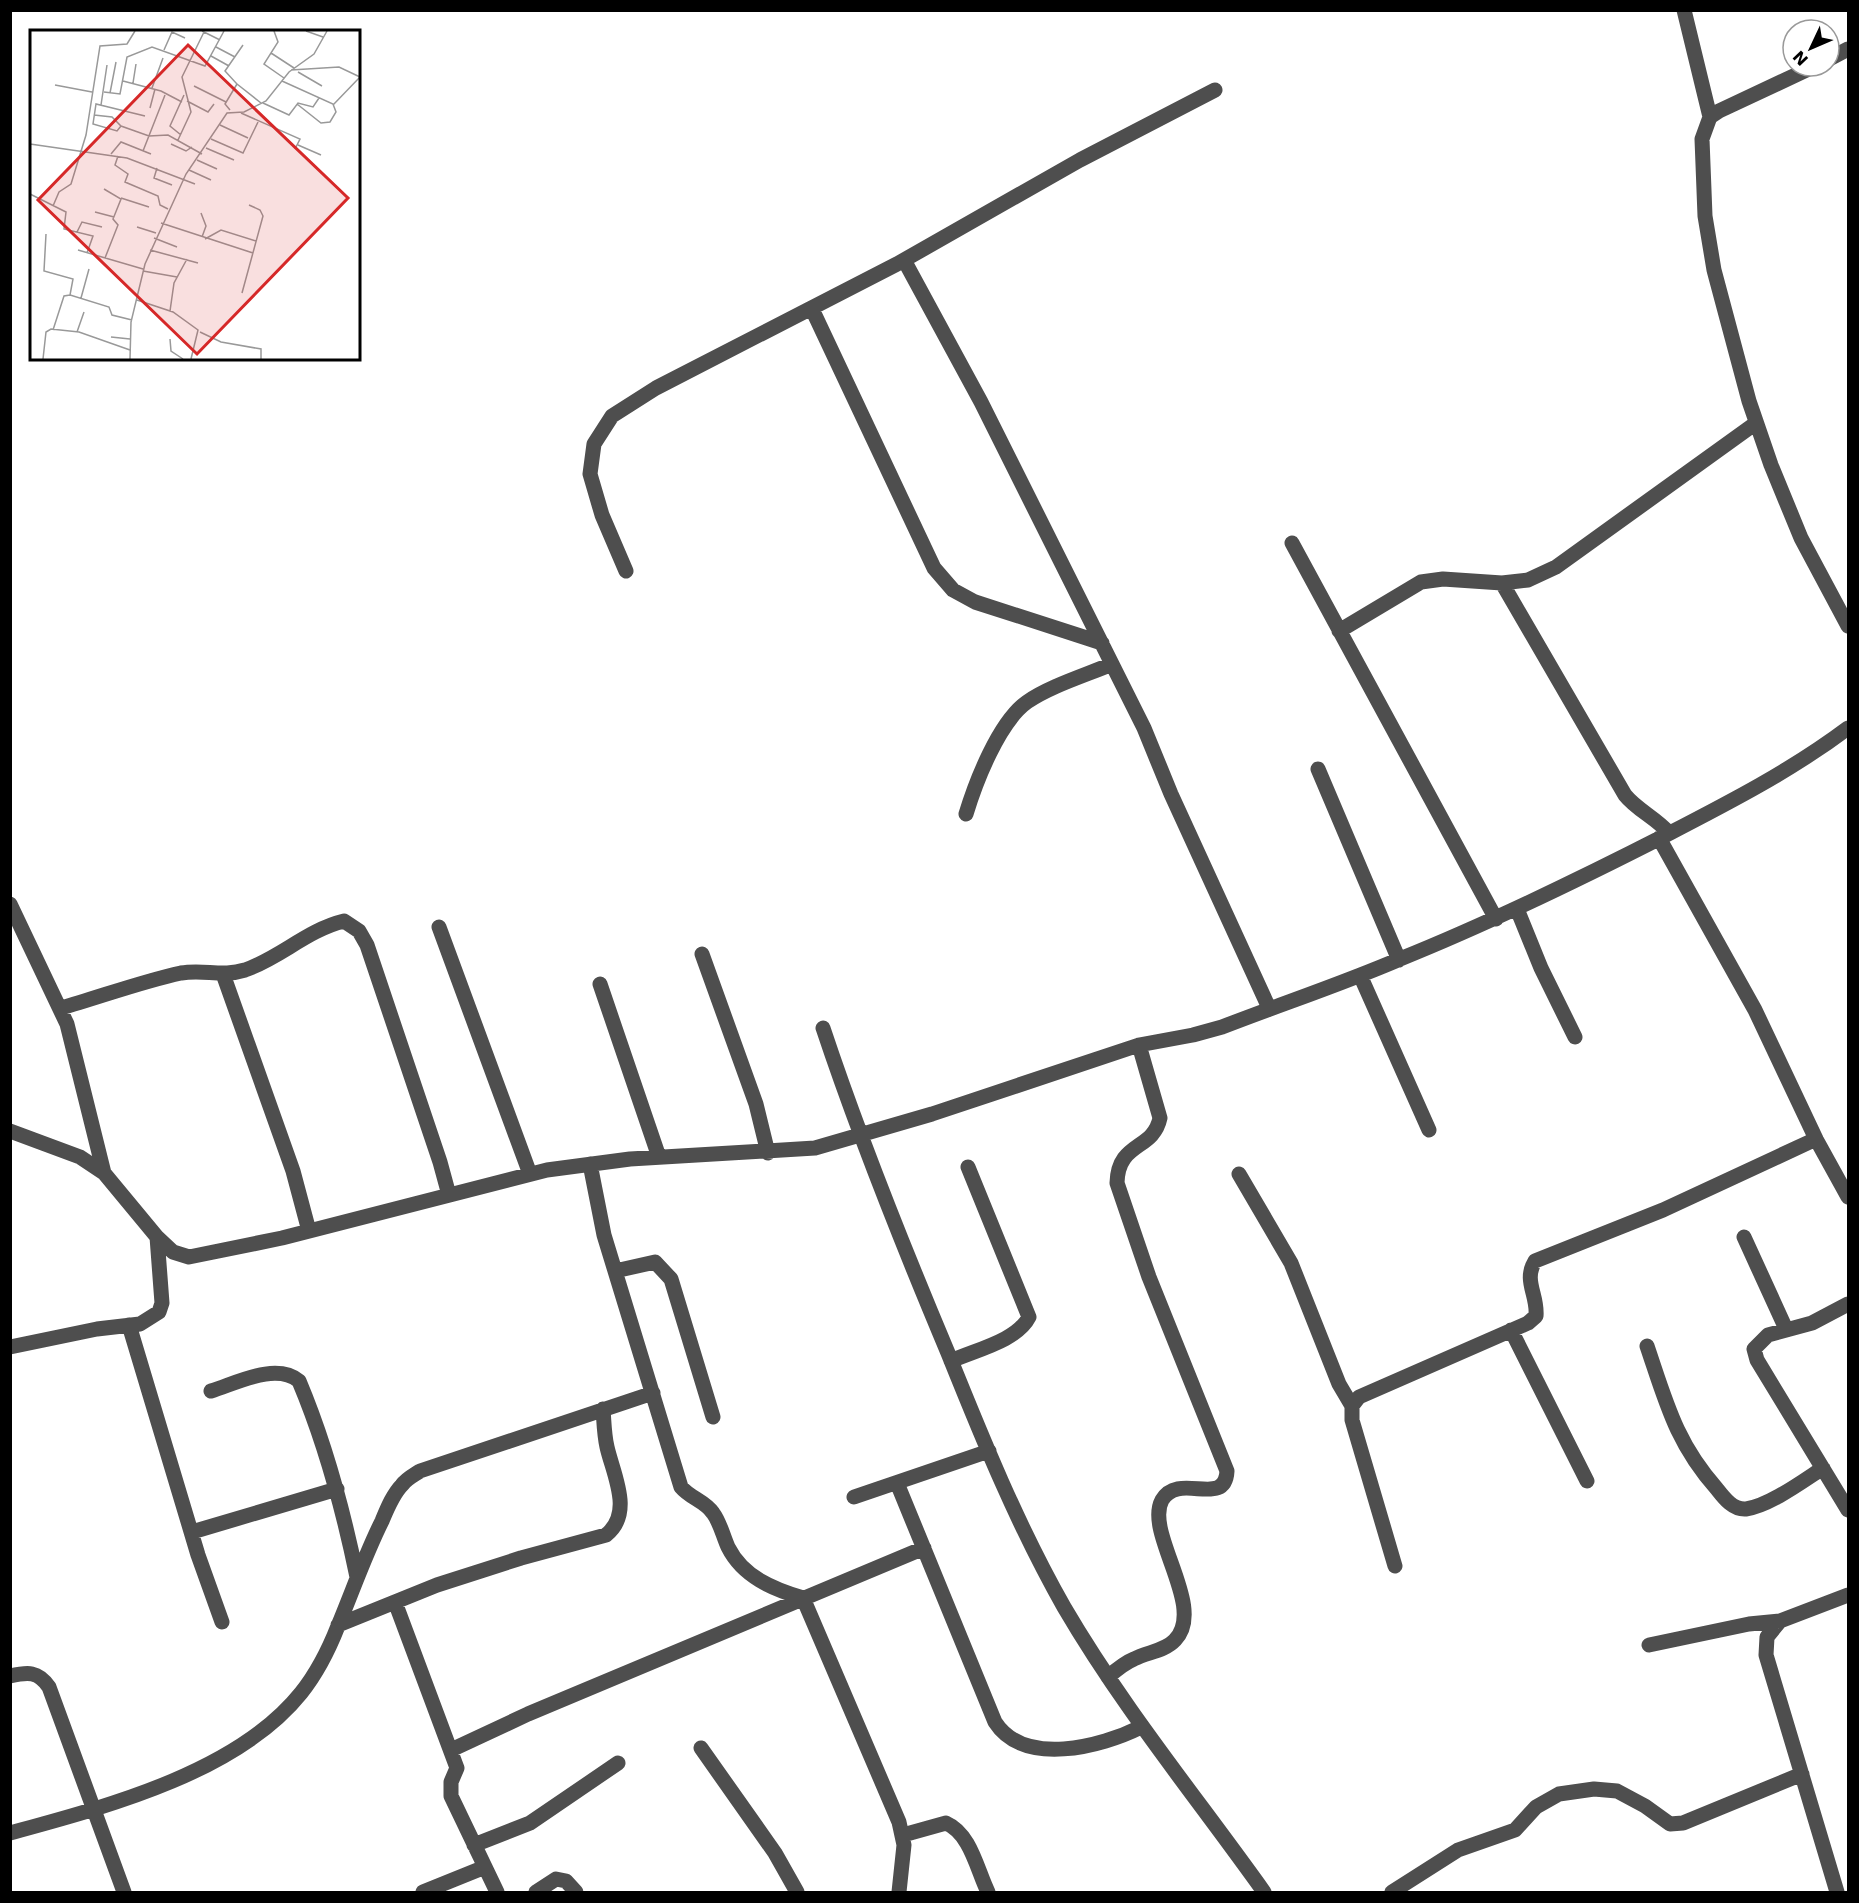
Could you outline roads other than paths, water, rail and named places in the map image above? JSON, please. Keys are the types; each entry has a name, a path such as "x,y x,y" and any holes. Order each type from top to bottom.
{"street":[{"path":"1684,10 1710,117 1702,139 1705,216 1714,270 1756,423 1801,538 1848,626"},
{"path":"1710,117 1789,78"},
{"path":"626,571 602,515 590,474 594,444 612,416 675,378 904,260 1070,166 1215,90"},
{"path":"904,260 981,402 1144,728 1171,794 1269,1008"},
{"path":"812,309 934,568 953,590 975,602 1102,643"},
{"path":"1339,630 1420,582 1443,579 1502,583 1528,580 1556,567 1756,423"},
{"path":"1292,543 1496,919"},
{"path":"1502,583 1624,795 1658,821 1755,1010 1816,1139 1848,1197"},
{"path":"966,814 983,769 1017,710 1029,701 1112,664"},
{"path":"10,1131 80,1156 104,1173 157,1237 173,1252 189,1257 309,1231 530,1174 590,1164 659,1157 741,1151 768,1153 815,1148 859,1136 1139,1045 1193,1035 1399,960 1517,909 1728,803 1818,751 1848,728"},
{"path":"1318,769 1399,960"},
{"path":"10,904 61,1008 89,1105 104,1173"},
{"path":"1517,909 1541,969 1575,1037"},
{"path":"61,1008 181,973 203,971 224,974 242,971 265,962 326,926 344,921 358,931 367,945 449,1195"},
{"path":"439,927 530,1174"},
{"path":"702,954 756,1104 768,1153"},
{"path":"224,974 293,1171 309,1231"},
{"path":"1360,975 1429,1130"},
{"path":"600,984 659,1157"},
{"path":"823,1028 859,1136 1017,1517 1064,1607 1107,1677 1141,1727 1210,1816 1264,1893"},
{"path":"1107,1677 1134,1659 1174,1642 1185,1622 1184,1608 1166,1546 1160,1514 1161,1502 1168,1492 1177,1487 1210,1490 1221,1487 1226,1480 1227,1471 1149,1277 1117,1183 1117,1168 1124,1156 1151,1136 1158,1128 1160,1118 1139,1045"},
{"path":"1352,1406 1359,1397 1528,1323 1536,1316 1537,1306 1530,1285 1529,1271 1535,1261 1663,1210 1816,1139"},
{"path":"590,1164 615,1271 681,1487 714,1514 730,1549 752,1576 779,1591 803,1598 861,1728 903,1835 899,1893"},
{"path":"951,1361 1015,1335 1024,1327 1029,1317 968,1167"},
{"path":"1239,1174 1291,1263 1339,1384 1352,1406 1352,1420 1395,1566"},
{"path":"10,1347 77,1332 150,1320 159,1312 162,1304 157,1237"},
{"path":"1744,1237 1786,1329"},
{"path":"615,1271 655,1262 671,1279 713,1417"},
{"path":"1848,1304 1812,1323 1786,1329 1759,1341 1754,1349 1756,1360 1848,1510"},
{"path":"129,1325 222,1622"},
{"path":"1511,1330 1587,1481"},
{"path":"1647,1346 1683,1445 1698,1468 1732,1506 1743,1509 1759,1506 1823,1468"},
{"path":"211,1391 278,1371 290,1373 302,1387 337,1489 357,1577"},
{"path":"10,1833 94,1810 183,1775 240,1747 274,1722 302,1693 324,1658 389,1506 402,1485 420,1471 652,1393"},
{"path":"338,1625 490,1567 606,1534 614,1528 618,1521 619,1484 607,1446 603,1409"},
{"path":"854,1497 989,1451"},
{"path":"897,1483 995,1722 1003,1734 1017,1743 1036,1748 1071,1748 1118,1738 1141,1727"},
{"path":"192,1532 337,1489"},
{"path":"451,1749 924,1548"},
{"path":"1649,1645 1749,1624 1780,1621 1848,1595"},
{"path":"395,1602 457,1768 451,1782 451,1796 497,1893"},
{"path":"1780,1621 1767,1637 1766,1655 1837,1893"},
{"path":"10,1676 32,1672 42,1676 50,1687 124,1893"},
{"path":"701,1748 775,1853 797,1893"},
{"path":"474,1845 530,1823 618,1763"},
{"path":"1392,1893 1458,1850 1515,1830 1536,1807 1559,1794 1594,1789 1617,1791 1645,1806 1670,1824 1683,1823 1802,1774"},
{"path":"903,1835 946,1823 957,1828 964,1838 988,1893"},
{"path":"423,1893 485,1867"},
{"path":"537,1893 556,1879 566,1881 576,1893"}]}
